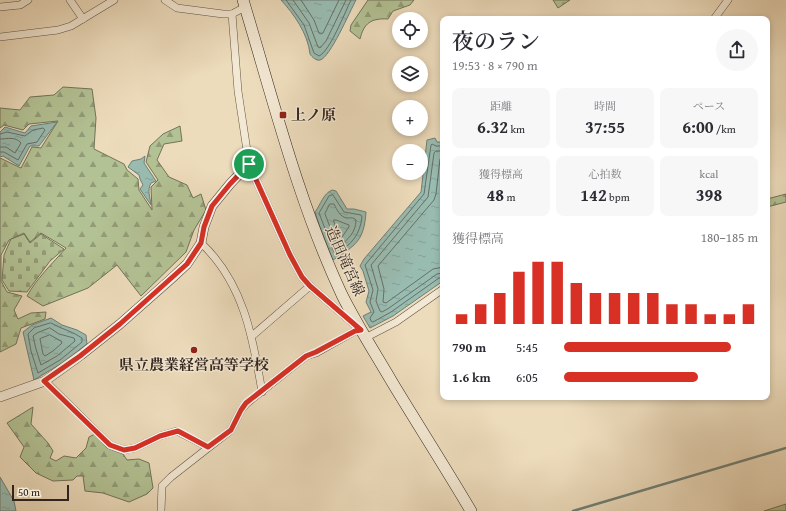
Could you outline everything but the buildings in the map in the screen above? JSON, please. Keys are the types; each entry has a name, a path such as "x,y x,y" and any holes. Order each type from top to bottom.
{"main road":[{"name":"造田滝宮線","path":"244,4 307,211 325,257 363,334 471,511"}],"street":[{"path":"0,6 20,6 28,0"},
{"path":"70,0 83,19"},
{"path":"0,37 58,30 71,26 114,0"},
{"path":"165,0 177,8 232,14 244,4"},
{"path":"716,16 728,0"},
{"path":"232,14 238,91 249,164 290,255 302,277 363,334"},
{"path":"0,397 44,381 80,356 120,324 187,264 201,243 204,227 212,206 249,164"},
{"path":"201,243 223,267 234,286 252,336 262,392"},
{"path":"252,336 310,286"},
{"path":"161,511 162,486 171,476 231,430 246,403 262,392 306,356 355,331 363,334 396,322 440,291"},
{"path":"44,381 110,445 124,450 135,448 160,436 178,431 208,447"}],"green space":[{"path":"368,0 414,0 410,5 393,11 388,19 377,19 366,25 360,39 350,31 351,25"},
{"path":"553,0 570,0 558,8"},
{"path":"63,87 92,89 96,118 94,149 124,164 127,170 138,179 139,190 152,210 151,187 158,180 146,162 150,146 163,134 180,126 182,141 164,144 157,160 169,177 187,185 193,198 201,194 206,210 194,230 186,252 141,296 117,265 88,288 43,306 27,296 40,277 66,248 41,233 30,242 24,233 9,240 1,255 1,281 7,292 22,296 14,310 18,319 31,313 46,312 45,319 21,328 16,344 0,352 0,158 21,168 32,147 41,148 58,121 29,124 23,130 4,125 0,128 0,108 20,110 30,97 54,95"},
{"path":"786,194 786,202 770,206 770,198"},
{"path":"24,234 30,243 41,234 64,249 50,261 27,292 9,291 2,280 4,255 11,239"},
{"path":"33,407 31,424 53,451 50,458 56,461 64,456 76,458 86,448 89,437 95,434 107,448 123,454 127,460 139,459 149,463 153,488 147,494 129,502 103,493 85,491 83,476 77,476 73,480 53,481 36,473 20,457 24,447 7,423"},
{"path":"786,504 786,511 764,511"}],"water":[{"path":"281,0 356,0 329,51 320,60 317,60 310,54 309,47 300,25"},
{"path":"57,122 39,146 30,146 19,166 3,156 0,157 0,132 5,127 25,133 31,126"},
{"path":"435,138 437,142 440,142 440,283 393,316 370,328 363,316 371,312 366,302 369,291 360,266 364,259 421,192 422,180 428,180 428,144 427,144 427,140"},
{"path":"145,156 144,163 156,181 151,183 149,189 151,205 140,189 143,185 139,175 128,167 132,161 141,159"},
{"path":"332,190 336,191 347,209 366,212 361,236 353,246 333,260 315,212 324,197"},
{"path":"51,318 62,325 86,335 87,344 62,363 34,380 23,332 32,325"},
{"path":"0,477 14,501 16,511 0,511"}],"waterway":[{"path":"573,511 786,448"}],"place":[{"name":"上ノ原","path":"283,115"},
{"name":"県立農業経営高等学校","path":"194,350"}],"route":[{"path":"249,164 290,255 302,277 310,286 361,330 355,331 306,356 262,392 246,403 231,430 208,447 178,431 160,436 135,448 124,450 110,445 84,418 44,381 80,356 120,324 171,280 187,264 201,243 204,227 212,206 249,164"}]}
